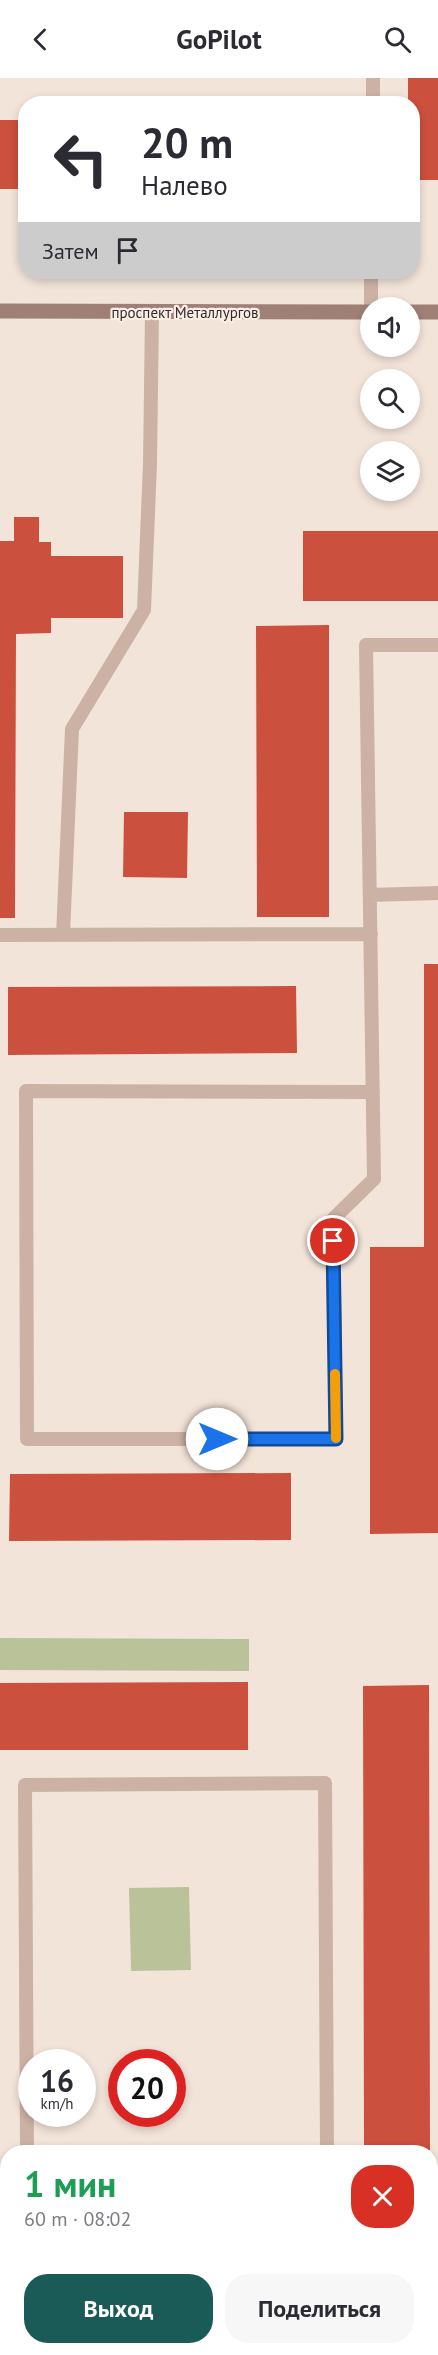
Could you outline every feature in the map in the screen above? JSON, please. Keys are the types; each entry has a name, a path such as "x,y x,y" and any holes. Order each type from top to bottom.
{"street":[{"name":"проспект Металлургов","path":"0,311 360,312"},
{"path":"420,312 438,312"}],"lane":[{"path":"373,78 373,96"},
{"path":"371,279 371,297"},
{"path":"63,935 72,729 144,610 150,464 152,312"},
{"path":"373,1092 26,1090 27,1439 336,1439 333,1219 374,1179 373,1092 371,934 366,645 438,645"},
{"path":"370,895 438,893"},
{"path":"0,935 371,934"},
{"path":"27,2145 25,1785 313,1783 325,1783 327,2145"}],"green space":[{"path":"0,1638 249,1639 249,1671 0,1670"},
{"path":"189,1887 191,1970 131,1971 129,1888"}],"building":[{"path":"408,78 438,78 438,180 420,180 420,96 408,96"},
{"path":"0,120 18,120 18,189 0,189"},
{"path":"14,517 39,517 39,542 51,542 51,556 123,556 123,618 51,618 51,633 16,634 15,918 0,918 0,541 14,541"},
{"path":"303,531 438,531 438,601 303,601"},
{"path":"329,625 329,917 257,917 256,626"},
{"path":"124,812 188,812 187,878 123,877"},
{"path":"424,964 438,964 438,1533 370,1534 370,1247 424,1247"},
{"path":"296,986 297,1053 8,1055 8,987"},
{"path":"291,1473 291,1540 9,1541 10,1474"},
{"path":"248,1682 248,1750 0,1750 0,1683"},
{"path":"429,1685 430,2145 364,2145 363,1686"}],"slow traffic":[{"path":"335,1374 336,1438"}],"route":[{"path":"217,1439 336,1439 333,1241"}]}
